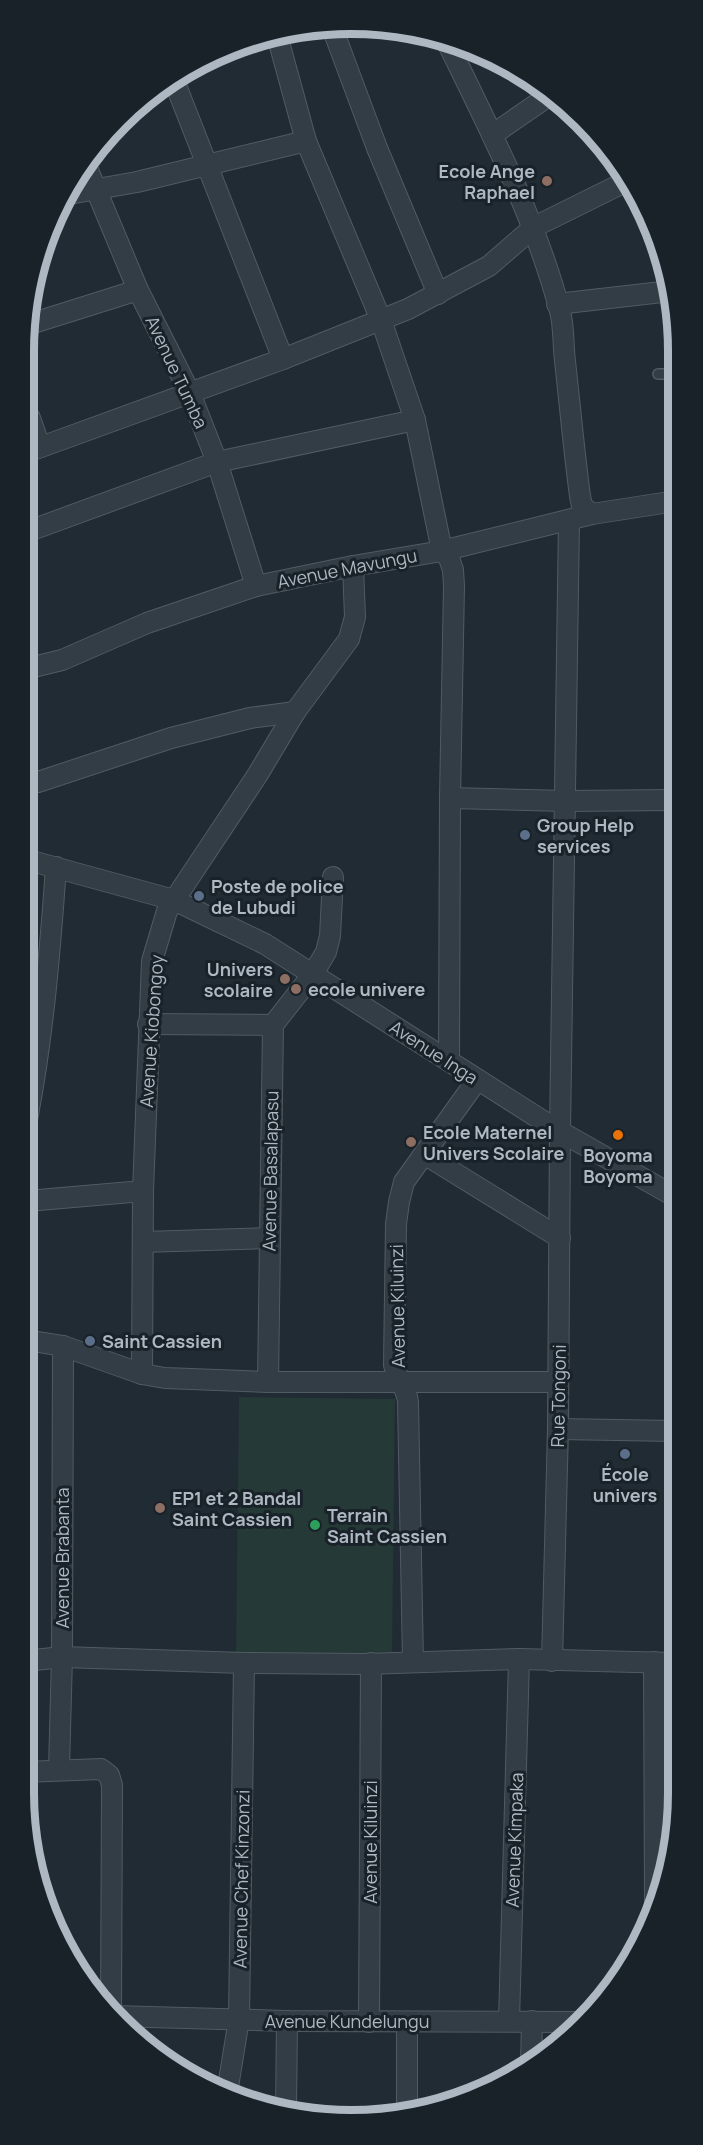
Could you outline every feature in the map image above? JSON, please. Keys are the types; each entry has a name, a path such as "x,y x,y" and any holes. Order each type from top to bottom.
{"street":[{"path":"335,35 377,148 438,294"},
{"path":"280,43 306,141 381,320 415,420 442,550 449,558 453,570 449,1061"},
{"path":"451,50 534,227 560,312 580,496 582,506 592,514"},
{"path":"177,87 283,359"},
{"path":"492,135 543,99"},
{"path":"78,192 137,182 306,141"},
{"name":"Avenue Tumba","path":"89,173 138,290 189,393 217,462 256,586"},
{"path":"35,449 283,359 381,320 438,294 489,266 534,227 621,184"},
{"path":"36,322 138,290"},
{"path":"557,304 662,292"},
{"path":"35,529 217,462 415,420"},
{"name":"Avenue Mavungu","path":"35,667 62,660 147,623 256,586 442,550 592,514 668,502"},
{"name":"Rue Tongoni","path":"552,1661 558,1429 569,520"},
{"name":"Avenue Kiobongoy","path":"142,1374 143,1191 152,961 168,910 174,900 258,774 295,712 349,639 355,617 353,566"},
{"path":"38,782 171,738 250,718 295,712"},
{"path":"450,798 565,801 668,800"},
{"name":"Avenue Inga","path":"35,862 174,900 265,944 477,1080 668,1193"},
{"path":"35,1080 56,867"},
{"path":"148,1024 273,1025 313,974 329,944 333,877"},
{"name":"Avenue Basalapasu","path":"268,1382 273,1025"},
{"name":"Avenue Kiluinzi","path":"412,1662 408,1402 407,1393 396,1375 394,1365 398,1213 404,1182 477,1080"},
{"path":"424,1154 560,1238"},
{"path":"35,1200 143,1191"},
{"path":"143,1242 269,1238"},
{"path":"35,1341 63,1346 142,1374 165,1378 268,1382 558,1382"},
{"name":"Avenue Brabanta","path":"59,1769 62,1657 63,1346"},
{"path":"558,1429 668,1431"},
{"path":"35,1660 62,1657 244,1663 371,1663 519,1659 663,1663 656,1884"},
{"name":"Avenue Kimpaka","path":"509,2021 519,1659"},
{"name":"Avenue Chef Kinzonzi","path":"229,2086 239,2019 244,1663"},
{"name":"Avenue Kiluinzi","path":"369,2022 371,1663"},
{"path":"35,1771 101,1769 109,1774 112,1785 122,2012"},
{"name":"Avenue Kundelungu","path":"128,2019 572,2022"},
{"path":"286,2103 287,2021"},
{"path":"531,2021 531,2055"},
{"path":"407,2022 407,2105"}],"lane":[{"path":"658,374 668,374"}],"green space":[{"name":"Terrain Saint Cassien","path":"239,1397 395,1399 392,1654 236,1652"}],"place":[{"name":"Ecole Ange Raphael","path":"547,181"},
{"name":"Group Help services","path":"525,835"},
{"name":"Poste de police de Lubudi","path":"199,896"},
{"name":"Univers scolaire","path":"285,979"},
{"name":"ecole univere","path":"296,989"},
{"name":"Boyoma Boyoma","path":"618,1135"},
{"name":"Ecole Maternel Univers Scolaire","path":"411,1142"},
{"name":"Saint Cassien","path":"90,1341"},
{"name":"École univers","path":"625,1454"},
{"name":"EP1 et 2 Bandal Saint Cassien","path":"160,1508"},
{"name":"Terrain Saint Cassien","path":"315,1525"}]}
